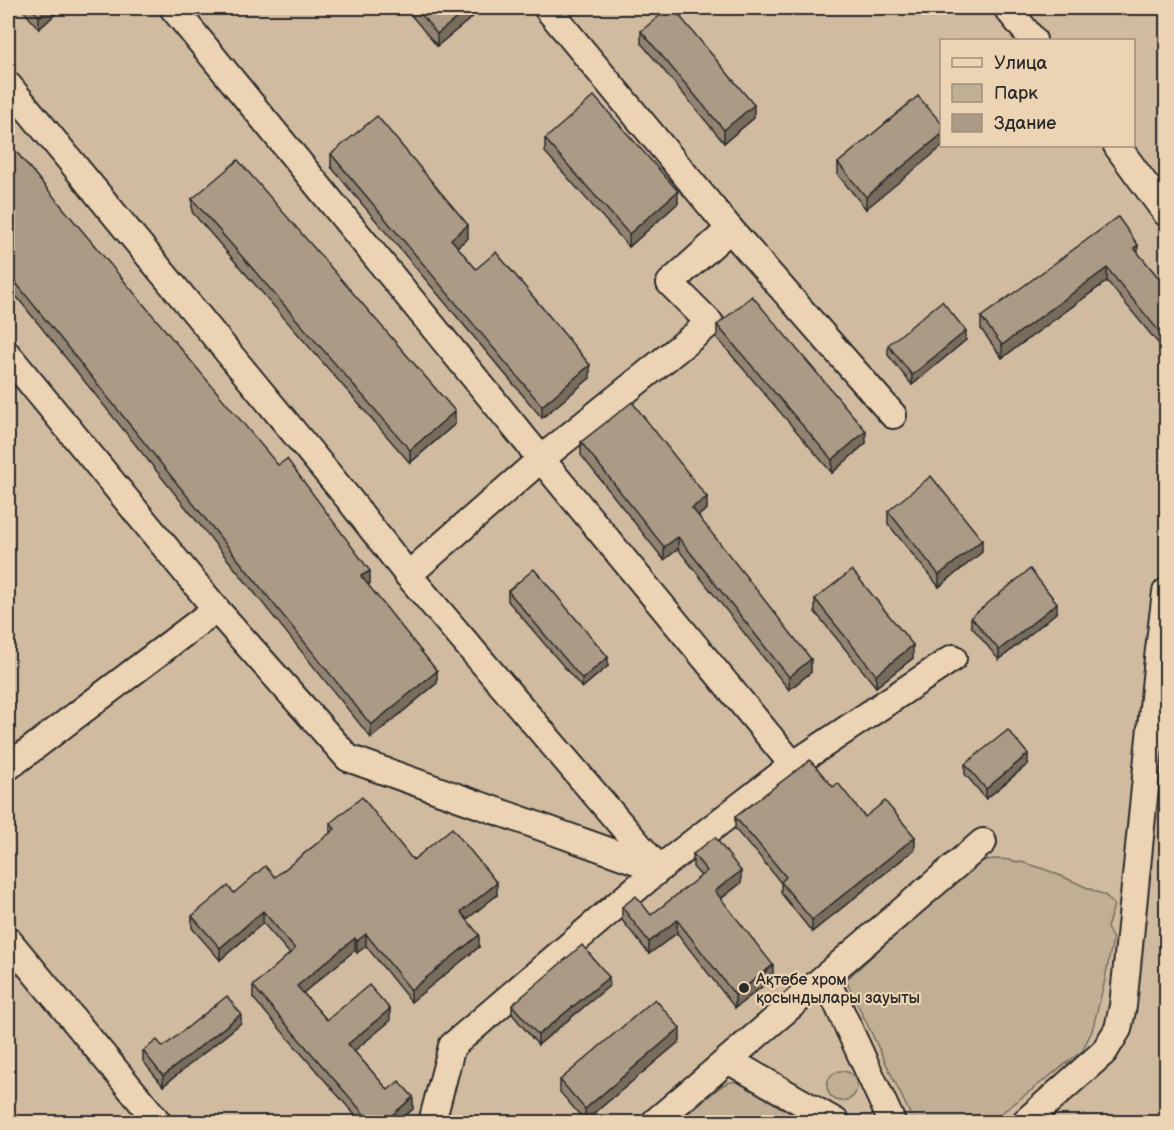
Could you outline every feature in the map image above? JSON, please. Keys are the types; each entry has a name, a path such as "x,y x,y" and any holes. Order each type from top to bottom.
{"street":[{"path":"173,8 793,765"},
{"path":"547,8 730,229 893,415"},
{"path":"1007,8 1032,39"},
{"path":"8,85 348,498 408,575 658,869"},
{"path":"1118,147 1167,213"},
{"path":"408,575 541,459 710,323 670,284 730,229"},
{"path":"8,355 216,609 348,758 658,869"},
{"path":"1025,1122 1104,1052 1118,1029 1123,1006 1158,658 1167,592"},
{"path":"8,767 216,609"},
{"path":"432,1122 452,1046 658,869 793,765 953,658"},
{"path":"656,1122 983,842"},
{"path":"8,940 158,1122"},
{"path":"825,978 892,1122"},
{"path":"728,1060 836,1122"}],"shaded area":[{"name":"Ақтөбе хром қосындылары зауыты","path":"8,8 1166,8 1166,1122 8,1122"}],"green space":[{"path":"994,859 1023,863 1051,872 1106,896 1114,905 1107,928 1113,939 1092,1031 1082,1051 990,1122 914,1122 846,980 973,864"},
{"path":"842,1071 853,1075 857,1086 853,1097 842,1101 831,1097 827,1086 831,1075"},
{"path":"738,1082 805,1122 677,1122 723,1085"}],"building":[{"path":"31,8 48,8 39,16"},
{"path":"416,8 469,8 437,34"},
{"path":"669,8 673,8 754,105 724,130 641,31"},
{"path":"594,96 678,191 629,234 545,139"},
{"path":"918,96 940,122 940,136 866,197 838,163"},
{"path":"377,116 468,225 451,239 476,269 496,252 590,365 542,406 331,154"},
{"path":"8,142 278,465 287,459 370,571 361,576 437,671 371,725 8,273"},
{"path":"238,160 455,411 410,450 192,199"},
{"path":"1118,217 1138,245 1134,248 1167,288 1167,341 1107,268 1002,345 981,317"},
{"path":"752,296 866,431 832,460 717,325"},
{"path":"942,301 966,331 912,375 888,345"},
{"path":"632,402 707,497 692,508 811,659 789,677 678,537 664,547 581,442"},
{"path":"931,476 982,540 939,575 888,511"},
{"path":"534,569 608,657 582,679 508,591"},
{"path":"1030,569 1057,603 999,650 971,617"},
{"path":"852,570 913,645 876,675 815,599"},
{"path":"1008,730 1028,754 986,789 965,764"},
{"path":"810,760 833,787 838,783 865,817 885,801 915,837 812,920 781,882 786,877 735,817"},
{"path":"362,797 413,860 452,828 497,883 461,912 479,935 411,990 366,934 357,941 355,938 297,986 327,1020 369,985 390,1009 348,1044 388,1090 399,1081 413,1097 384,1122 371,1122 253,986 295,949 263,911 220,948 192,916 228,886 234,893 265,866 275,877 335,829 330,823"},
{"path":"715,837 741,871 715,891 773,965 735,995 677,920 649,942 622,907 636,896 651,915 707,871 693,854"},
{"path":"582,945 609,977 538,1035 512,1005"},
{"path":"227,996 241,1014 163,1076 143,1051 157,1040 163,1047"},
{"path":"655,999 680,1028 585,1109 560,1080"}],"place":[{"name":"Ақтөбе хром қосындылары зауыты","path":"744,988"}]}
